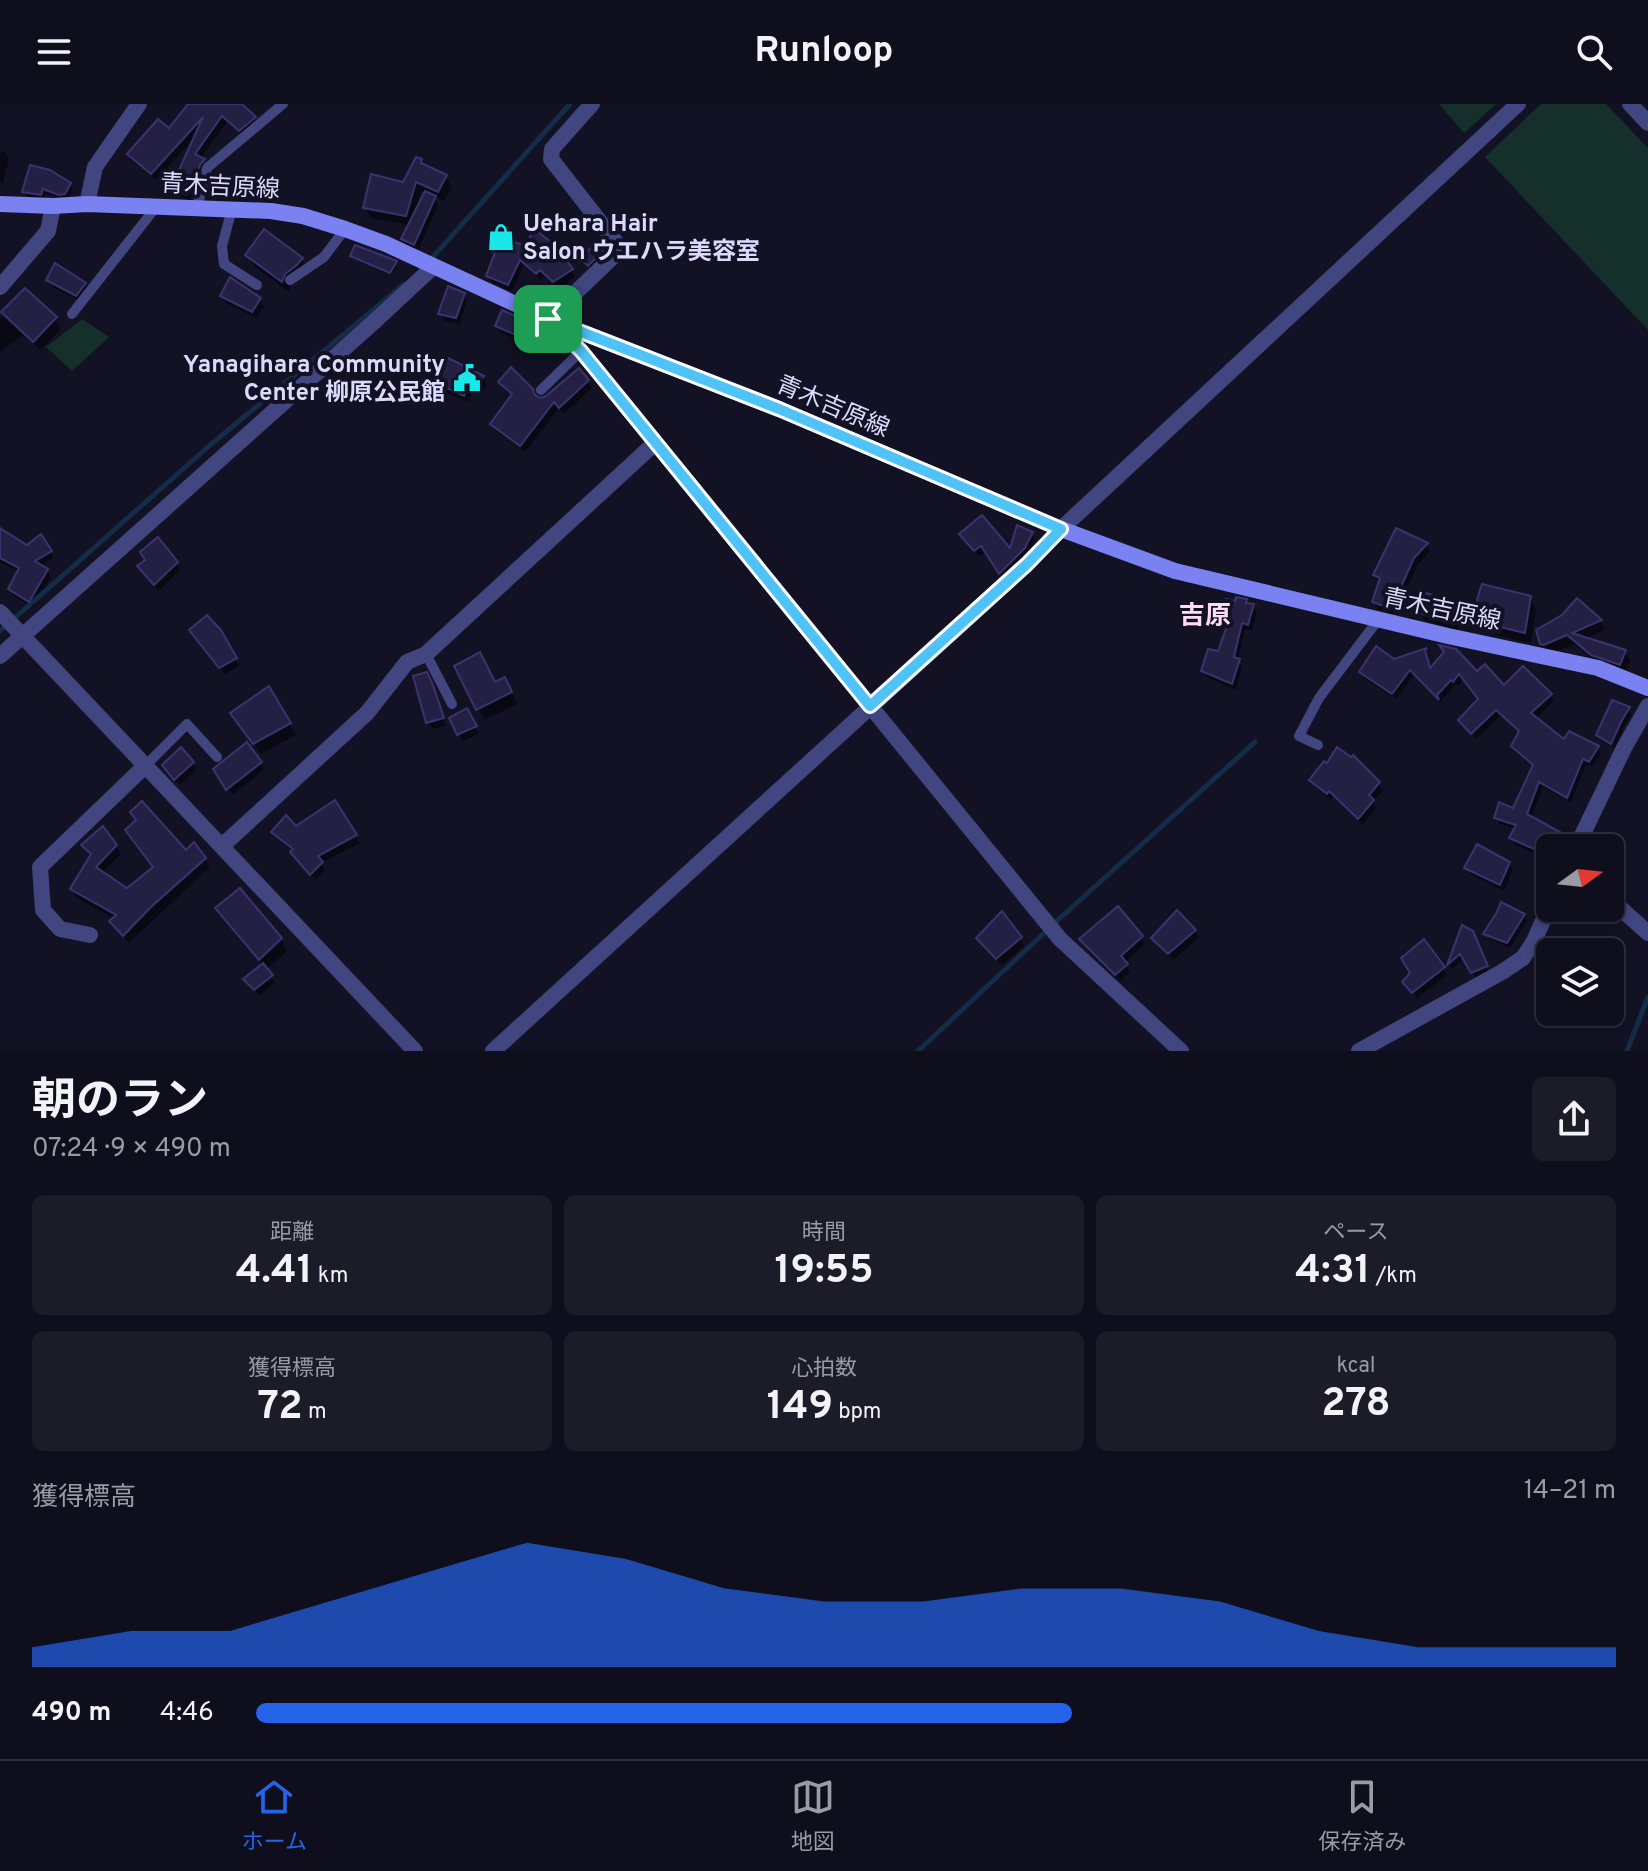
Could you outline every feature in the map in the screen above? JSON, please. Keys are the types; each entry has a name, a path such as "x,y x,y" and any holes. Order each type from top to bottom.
{"main road":[{"name":"青木吉原線","path":"0,204 232,209 303,216 386,244 548,319 779,409 1061,529 1175,571 1598,668 1648,688"}],"street":[{"path":"87,204 95,167 139,104"},
{"path":"592,104 552,149 551,159 621,249 548,319 581,351 1060,939 1181,1051"},
{"path":"493,1051 1027,564 1518,104"},
{"path":"1630,104 1648,123"},
{"path":"0,287 48,231 53,206"},
{"path":"0,656 433,267"},
{"path":"222,846 367,713 407,662 426,654 655,443"},
{"path":"0,612 415,1051"},
{"path":"1583,834 1648,706"},
{"path":"90,935 60,929 43,910 40,867 146,765"},
{"path":"1624,912 1648,933"},
{"path":"1359,1051 1523,958 1542,922"}],"lane":[{"path":"197,208 207,168 283,104"},
{"path":"72,314 156,207"},
{"path":"232,209 222,246 224,264 257,285"},
{"path":"290,280 324,257 345,229"},
{"path":"541,390 581,351"},
{"path":"1318,745 1299,736 1319,698 1378,620"},
{"path":"426,654 452,704"},
{"path":"146,765 187,724 217,757"}],"green space":[{"path":"1439,104 1496,104 1464,133"},
{"path":"1541,104 1606,104 1648,148 1648,330 1485,157"},
{"path":"82,319 109,337 72,371 46,347"}],"building":[{"path":"188,104 242,104 256,117 239,131 222,116 195,154 205,159 186,195 171,188 203,117 151,174 127,154 158,119 169,128"},
{"path":"416,157 422,159 421,163 447,175 438,192 416,182 406,216 363,208 371,174 403,182"},
{"path":"30,165 50,170 71,183 65,194 43,189 41,195 22,192"},
{"path":"425,191 436,196 414,245 401,239"},
{"path":"533,228 552,241 573,269 553,282 540,270 536,274 520,260 508,285 486,276 499,242 493,236 527,246"},
{"path":"264,229 303,258 285,274 282,282 245,255"},
{"path":"596,243 603,251 588,266 580,258"},
{"path":"355,245 397,261 390,273 350,256"},
{"path":"55,263 86,283 76,296 46,280"},
{"path":"230,277 261,298 252,312 220,296"},
{"path":"448,286 465,293 456,318 438,314"},
{"path":"25,288 57,317 33,342 1,312"},
{"path":"502,310 528,322 521,337 495,326"},
{"path":"448,358 484,376 476,388 469,385 464,396 436,383"},
{"path":"511,367 540,398 579,368 589,380 559,408 554,402 520,446 490,424 512,394 498,382"},
{"path":"982,515 1010,548 1017,525 1033,532 1025,548 999,574 981,546 974,551 959,534"},
{"path":"0,528 27,545 41,534 52,551 35,561 48,569 29,602 8,589 19,568 0,558"},
{"path":"1396,528 1428,543 1414,558 1389,608 1372,602 1380,578 1373,575"},
{"path":"158,537 178,562 154,585 137,566 145,560 140,552"},
{"path":"1482,584 1531,596 1525,633 1487,624 1490,610 1475,606"},
{"path":"1422,592 1461,603 1454,624 1418,613"},
{"path":"1236,597 1254,604 1248,625 1242,623 1234,657 1240,659 1232,684 1201,671 1208,649 1218,651 1229,620 1220,617 1226,599 1235,601"},
{"path":"1577,598 1602,620 1572,633 1626,650 1620,665 1591,655 1567,635 1540,644 1536,630 1562,615"},
{"path":"207,615 221,630 237,658 219,668 189,630"},
{"path":"1439,645 1456,649 1477,671 1485,664 1504,685 1523,666 1552,694 1531,713 1564,739 1569,731 1599,746 1589,762 1583,759 1567,798 1539,782 1527,814 1560,832 1536,834 1536,850 1509,838 1516,825 1494,818 1499,802 1513,808 1533,765 1511,746 1519,731 1496,710 1471,734 1458,720 1478,699 1459,674 1437,695 1439,700 1410,670 1392,694 1359,672 1376,646 1394,659 1427,648 1430,668 1444,652"},
{"path":"480,652 495,682 505,677 512,692 476,710 454,666"},
{"path":"427,672 444,718 426,723 413,676"},
{"path":"269,686 291,723 253,744 230,713"},
{"path":"1612,700 1630,707 1611,744 1596,735"},
{"path":"467,708 477,726 457,735 449,718"},
{"path":"247,742 262,762 226,790 213,769"},
{"path":"181,747 194,762 174,780 162,765"},
{"path":"1337,747 1351,757 1353,755 1380,782 1369,795 1374,800 1358,819 1329,791 1327,794 1309,780 1324,761 1327,763"},
{"path":"335,800 357,835 318,856 323,862 310,875 290,852 293,849 271,832 286,815 296,826"},
{"path":"142,801 186,850 194,842 206,858 123,936 109,921 116,915 70,889 91,854 81,845 103,826 117,845 96,867 127,888 153,867 125,830 136,820 130,812"},
{"path":"1477,844 1510,862 1500,885 1464,868"},
{"path":"240,888 282,938 259,960 215,908"},
{"path":"1501,902 1525,914 1507,943 1483,934"},
{"path":"1118,906 1143,936 1121,956 1128,964 1115,975 1079,939"},
{"path":"1177,910 1196,930 1168,954 1151,938"},
{"path":"1002,911 1022,937 996,959 976,938"},
{"path":"1462,925 1473,931 1488,966 1471,973 1460,954 1447,965"},
{"path":"1424,939 1445,967 1412,993 1402,982 1410,973 1401,958"},
{"path":"263,963 273,975 254,990 243,979"}],"waterway":[{"path":"431,259 570,104"},
{"path":"0,631 209,446 403,285"},
{"path":"918,1051 1255,742"},
{"path":"1627,1051 1648,997"}],"place":[{"name":"Uehara Hair Salon ウエハラ美容室","path":"501,237"},
{"name":"Yanagihara Community Center 柳原公民館","path":"467,378"}],"district":[{"name":"吉原","path":"1205,615"}],"route":[{"path":"548,319 779,409 1061,529 1027,564 870,706 581,351 548,319"}]}
